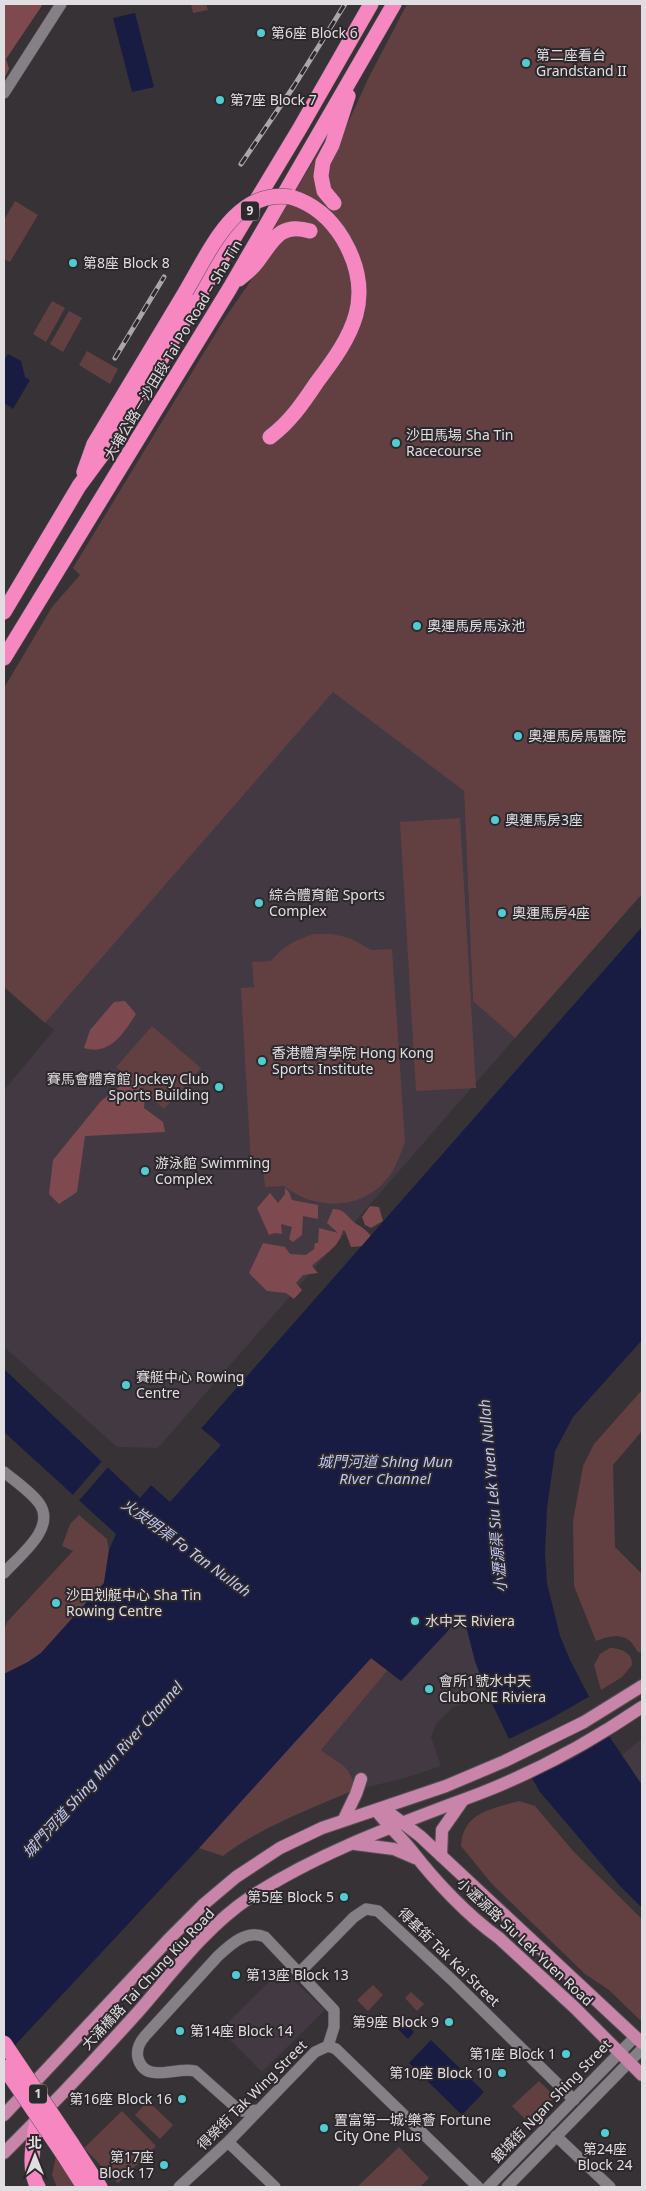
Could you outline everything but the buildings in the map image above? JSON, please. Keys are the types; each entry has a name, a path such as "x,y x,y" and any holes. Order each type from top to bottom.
{"highway":[{"name":"大埔公路－沙田段 Tai Po Road – Sha Tin","path":"4,612 79,486 106,450 300,128 371,4"},
{"name":"大埔公路－沙田段 Tai Po Road – Sha Tin","path":"4,658 230,288 394,4"},
{"path":"334,203 324,191 320,176 323,162 332,145 354,75"},
{"path":"79,486 94,444 220,235 243,208 271,196 284,196 305,202 321,213 337,230 348,249 356,272 359,290 356,314 349,336 290,420 270,437"},
{"path":"230,288 255,265 278,234 288,229 310,231"},
{"name":"1","path":"4,2043 100,2187"},
{"name":"1","path":"4,2067 84,2187"},
{"path":"37,2120 33,2150 34,2173 38,2187"}],"main road":[{"name":"大涌橋路 Tai Chung Kiu Road","path":"4,2115 168,1940 210,1899 236,1877 280,1848 344,1819 357,1818 446,1786 505,1762 561,1735 642,1686"},
{"name":"大涌橋路 Tai Chung Kiu Road","path":"4,2153 136,2014 220,1921 248,1899 289,1874 352,1844 515,1778 617,1724 642,1707"},
{"path":"344,1819 361,1779"},
{"path":"441,1856 442,1830 464,1799"},
{"name":"小瀝源路 Siu Lek Yuen Road","path":"379,1809 404,1823 639,2040"},
{"path":"379,1809 390,1828"},
{"name":"小瀝源路 Siu Lek Yuen Road","path":"390,1828 418,1860 485,1928 499,1938 560,1994 642,2074"},
{"path":"352,1844 394,1849 418,1860"}],"street":[{"path":"4,93 61,4"},
{"path":"4,1472 34,1497 39,1503 44,1516 44,1523 39,1534 4,1573"},
{"name":"得基街 Tak Kei Street","path":"299,1973 354,1916 362,1910 372,1909 378,1911 453,1981 574,2100"},
{"path":"259,2110 240,2111 195,2070 158,2074 148,2072 137,2057 138,2047 145,2036 211,1962 242,1938 254,1934 265,1937 299,1973"},
{"name":"得榮街 Tak Wing Street","path":"179,2187 228,2142 315,2052 328,2046 334,2027 334,2010 299,1973"},
{"name":"銀城街 Ngan Shing Street","path":"488,2187 620,2052 639,2040"},
{"path":"328,2046 336,2049 478,2187"},
{"name":"銀城街 Ngan Shing Street","path":"506,2187 642,2049"},
{"path":"556,2136 610,2187"},
{"path":"228,2142 275,2187"}],"shaded area":[{"path":"4,4 43,4 6,59 9,69 4,79"},
{"path":"191,4 206,4 208,10 193,13"},
{"name":"沙田馬場 Sha Tin Racecourse","path":"407,4 642,4 642,894 515,1038 473,1001 464,791 333,692 45,1023 4,987 4,688 52,607 80,575 73,568 225,318 272,250 264,244 324,143 336,149 368,79"},
{"path":"15,201 38,215 10,262 4,259 4,220"},
{"path":"52,301 65,308 46,342 33,334"},
{"path":"69,311 82,318 63,352 50,344"},
{"path":"87,351 118,369 110,384 79,365"},
{"name":"香港體育學院 Hong Kong Sports Institute","path":"333,691 464,791 473,1000 515,1038 158,1448 117,1447 4,1347 4,1090 54,1030 45,1023"},
{"path":"460,818 476,1088 416,1091 400,822"},
{"path":"314,934 332,934 350,938 371,950 392,949 405,1142 392,1171 386,1180 375,1190 350,1202 336,1204 309,1200 284,1186 265,1187 263,1165 251,1165 241,988 254,987 252,962 271,961 290,944"},
{"path":"125,1001 136,1014 121,1035 109,1046 101,1049 84,1048 90,1030 114,1002"},
{"path":"152,1026 201,1068 164,1109 116,1067"},
{"path":"128,1080 145,1091 144,1108 163,1122 165,1132 85,1136 77,1192 59,1204 49,1194 53,1160 101,1101"},
{"path":"285,1188 292,1200 318,1205 318,1219 303,1216 302,1235 293,1242 289,1239 292,1227 281,1224 282,1234 275,1233 269,1235 257,1208 270,1193 278,1203 285,1194"},
{"path":"370,1206 379,1207 383,1221 371,1228 365,1225 362,1217"},
{"path":"333,1209 343,1212 371,1236 364,1246 351,1247 343,1230 335,1246 312,1266 318,1273 303,1275 296,1283 302,1290 294,1299 286,1293 267,1291 249,1273 263,1243 285,1247 290,1254 306,1255 314,1249 315,1243 318,1243 319,1228 338,1233 327,1223"},
{"path":"642,1390 642,1431 613,1465 615,1547 642,1574 642,1653 638,1652 631,1642 623,1637 609,1637 596,1641 574,1586 573,1521 583,1466 594,1444"},
{"name":"沙田划艇中心 Sha Tin Rowing Centre","path":"79,1515 107,1539 109,1550 104,1583 41,1653 4,1674 4,1631 7,1622 73,1551 62,1546 70,1524"},
{"name":"會所1號水中天 ClubONE Riviera","path":"464,1617 475,1661 488,1697 453,1707 436,1724 431,1737 441,1766 405,1778 352,1791 351,1773 321,1750 387,1671 374,1639"},
{"path":"610,1648 626,1652 631,1657 632,1665 622,1677 601,1690 594,1665 600,1654"},
{"path":"371,1658 388,1670 321,1750 349,1771 353,1783 352,1791 269,1828 223,1856 199,1848"},
{"path":"642,1738 642,1785 621,1756"},
{"path":"519,1801 535,1806 574,1852 642,1919 642,2022 609,1990 585,1974 492,1884 461,1846 467,1826 473,1819 489,1810"},
{"path":"282,1969 325,2010 262,2072 220,2030"},
{"path":"373,1985 383,1995 368,2011 357,2000"},
{"path":"411,1992 424,2004 417,2011 405,1998"},
{"path":"539,2081 555,2097 528,2122 512,2106"},
{"path":"148,2101 173,2125 160,2139 135,2115"},
{"path":"122,2111 156,2146 118,2183 84,2148"},
{"path":"399,2147 429,2178 420,2187 357,2187"},
{"path":"56,2156 103,2187 57,2187 52,2175"}],"water":[{"path":"135,13 154,87 132,92 113,18"},
{"path":"8,354 21,361 25,377 30,380 13,409 4,403 4,360"},
{"name":"城門河道 Shing Mun River Channel","path":"642,927 642,1340 573,1417 555,1451 547,1508 545,1554 547,1583 560,1636 570,1660 611,1739 642,1785 642,1908 620,1886 540,1792 511,1743 487,1693 475,1661 464,1618 455,1621 401,1681 371,1658 199,1848 4,2057 4,1674 41,1653 104,1583 109,1550 116,1534 4,1432 4,1369 140,1498"},
{"path":"404,2021 414,2032 408,2039 397,2028"},
{"path":"431,2040 484,2092 462,2115 409,2063"}],"pier":[{"path":"201,1428 221,1445 170,1502 151,1485"},
{"path":"103,1460 109,1466 77,1503 71,1497"},
{"path":"590,1696 612,1735 572,1759 529,1780 507,1740 552,1718"}],"railway":[{"path":"241,164 294,86 345,4"},
{"path":"115,358 164,277"}],"place":[{"name":"第6座 Block 6","path":"261,33"},
{"name":"第二座看台 Grandstand II","path":"526,63"},
{"name":"第7座 Block 7","path":"220,100"},
{"name":"第8座 Block 8","path":"73,263"},
{"name":"沙田馬場 Sha Tin Racecourse","path":"396,443"},
{"name":"奧運馬房馬泳池","path":"417,626"},
{"name":"奧運馬房馬醫院","path":"518,736"},
{"name":"奧運馬房3座","path":"495,820"},
{"name":"綜合體育館 Sports Complex","path":"259,903"},
{"name":"奧運馬房4座","path":"502,913"},
{"name":"香港體育學院 Hong Kong Sports Institute","path":"262,1061"},
{"name":"賽馬會體育館 Jockey Club Sports Building","path":"219,1087"},
{"name":"游泳館 Swimming Complex","path":"145,1171"},
{"name":"賽艇中心 Rowing Centre","path":"126,1385"},
{"name":"沙田划艇中心 Sha Tin Rowing Centre","path":"56,1603"},
{"name":"水中天 Riviera","path":"415,1621"},
{"name":"會所1號水中天 ClubONE Riviera","path":"429,1689"},
{"name":"第5座 Block 5","path":"344,1897"},
{"name":"第13座 Block 13","path":"236,1975"},
{"name":"第9座 Block 9","path":"449,2022"},
{"name":"第14座 Block 14","path":"180,2031"},
{"name":"第1座 Block 1","path":"566,2054"},
{"name":"第10座 Block 10","path":"502,2073"},
{"name":"第16座 Block 16","path":"182,2099"},
{"name":"置富第一城‧樂薈 Fortune City One Plus","path":"324,2128"},
{"name":"第24座 Block 24","path":"605,2133"},
{"name":"第17座 Block 17","path":"164,2165"}],"water label":[{"name":"小瀝源渠 Siu Lek Yuen Nullah","path":"493,1496"},
{"name":"火炭明渠 Fo Tan Nullah","path":"186,1548"}]}
